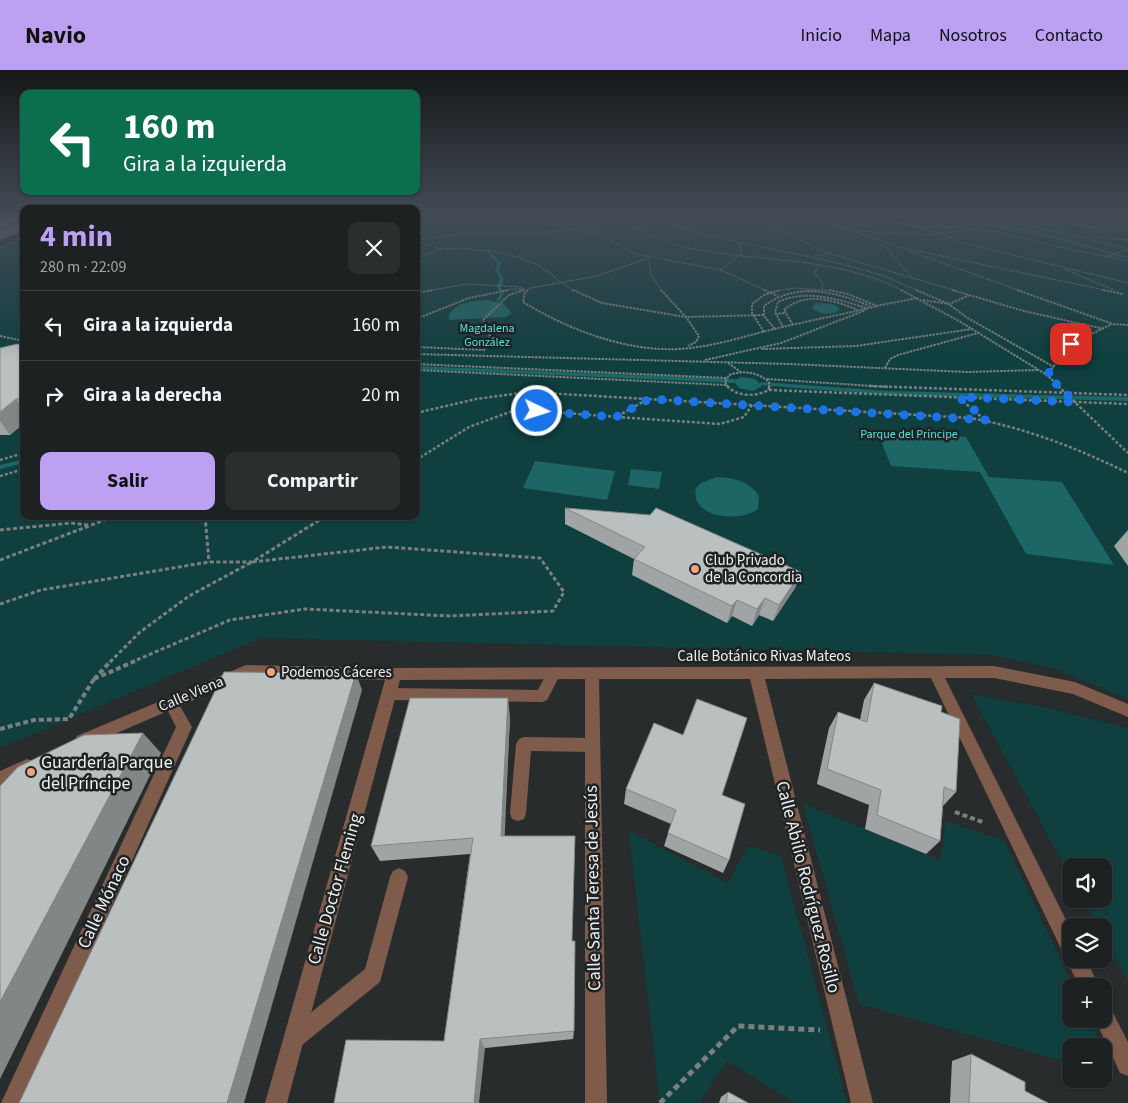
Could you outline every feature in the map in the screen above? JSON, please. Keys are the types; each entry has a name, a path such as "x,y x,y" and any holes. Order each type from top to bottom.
{"street":[{"name":"Calle Viena","path":"68,748 171,702 246,672 394,674"},
{"name":"Calle Santa Teresa de Jesús","path":"592,672 591,745 596,1103"},
{"name":"Calle Abilio Rodríguez Rosillo","path":"756,672 862,1103"},
{"path":"935,672 1062,932"},
{"name":"Calle Botánico Rivas Mateos","path":"394,674 994,672 1075,688 1128,711"},
{"path":"389,694 542,696 554,673"},
{"name":"Calle Doctor Fleming","path":"276,1103 394,674"},
{"name":"Calle Mónaco","path":"12,1103 184,727 171,702"},
{"path":"518,813 524,744 591,745"},
{"path":"0,779 38,761"},
{"path":"293,1039 374,976 399,877"},
{"path":"1110,1028 1128,1065"}],"path":[{"path":"532,263 564,286 602,303 686,317 764,314"},
{"path":"420,317 468,297 505,289 531,288 562,283 615,272 636,263"},
{"path":"648,263 653,276 699,336 696,342 684,348"},
{"path":"680,263 721,270 778,296"},
{"path":"721,270 729,263"},
{"path":"806,263 875,280 917,298 978,332 1047,375 1128,453"},
{"path":"834,263 895,280 949,304 966,317 1054,367"},
{"path":"863,263 1033,314 1104,329"},
{"path":"899,263 911,277"},
{"path":"944,263 1113,324 1128,325"},
{"path":"976,263 1123,294"},
{"path":"1043,263 1128,283"},
{"path":"819,265 815,273 824,284 821,292"},
{"path":"1058,267 1128,296"},
{"path":"420,292 467,284 531,288"},
{"path":"531,288 525,292 523,302 545,316 587,332 638,346 663,349 713,344 917,298 949,304 970,295"},
{"path":"482,355 490,336 483,320 508,295 531,288"},
{"path":"764,332 752,315 752,304 758,297 770,292 784,289 822,288 858,297 878,306"},
{"path":"797,292 801,296"},
{"path":"774,329 764,314 764,306 778,296 797,292 821,292 872,307"},
{"path":"783,327 775,314 776,306 786,298 801,296 843,300 867,308"},
{"path":"786,298 795,302"},
{"path":"793,325 784,310 789,304 795,302 819,298 842,303 858,310"},
{"path":"766,304 776,306"},
{"path":"699,362 781,343 878,306"},
{"path":"775,314 785,314"},
{"path":"1047,375 1071,344 1113,324"},
{"path":"756,348 816,349 856,346 972,329"},
{"path":"885,368 890,359 898,355 978,332"},
{"path":"0,338 20,340"},
{"path":"420,348 485,350"},
{"path":"420,354 728,362 967,372 1039,370"},
{"path":"728,362 742,373"},
{"path":"420,364 726,378 742,373 754,374 767,380 887,387 1128,395"},
{"path":"483,373 485,367"},
{"path":"523,375 527,369"},
{"path":"420,370 726,386 737,392 750,395 763,394 769,390 1128,404"},
{"path":"726,378 726,386"},
{"path":"767,380 771,386 769,390"},
{"path":"420,412 476,399 528,392 986,420 1026,429 1074,446 1128,473"},
{"path":"959,397 986,420"},
{"path":"616,417 649,399"},
{"path":"420,458 469,428 518,409 720,424 744,417 752,405"},
{"path":"0,460 20,454"},
{"path":"0,476 20,470"},
{"path":"0,560 104,520"},
{"path":"205,520 209,562"},
{"path":"0,729 34,720 70,719 94,679 140,632 182,601 252,562 320,520"},
{"path":"0,530 71,524 90,526"},
{"path":"0,604 41,590 209,562 252,562 387,547 466,551 540,558 564,592 553,611 450,616 305,608 230,620 94,679"},
{"path":"660,1103 738,1026 844,1032"}],"green space":[{"name":"Parque del Príncipe","path":"0,263 20,263 20,520 420,520 420,263 1128,263 1128,699 1059,670 993,655 261,638 0,748"},
{"path":"971,694 1043,707 1128,728 1128,982 1112,952 1112,918 1094,918 1088,908 1112,908 1112,858 1062,858 1062,861"},
{"path":"803,804 940,860 946,821 1005,841 1062,963 1062,968 1065,968 1069,978 1062,978 1062,1028 1093,1028 1098,1038 1062,1038 1062,1060 859,1004"},
{"path":"629,831 728,883 748,846 781,856 847,1103 795,1103 727,1061 699,1103 660,1103"}],"shaded area":[{"path":"488,300 504,304 512,313 506,317 449,320 452,310 461,304"},
{"path":"816,303 833,304 840,309 830,314 818,312 812,308"},
{"path":"741,377 755,379 762,386 753,391 739,388 734,381"},
{"path":"877,431 966,437 989,477 1062,482 1114,565 1026,554 980,472 891,466"},
{"path":"535,461 615,471 607,500 523,488"},
{"path":"631,469 662,472 659,489 628,485"},
{"path":"717,477 735,479 751,487 759,496 758,509 740,516 729,516 708,512 700,506 696,498 696,488 701,483"}],"building":[{"path":"20,345 20,398 16,399 0,412 0,348"},
{"path":"565,508 650,515 656,508 801,572 779,605 765,598 757,609 737,600 732,606 634,559 645,547"},
{"path":"224,672 356,673 227,1103 19,1103"},
{"path":"874,683 942,706 941,712 960,719 956,792 944,787 940,841 877,815 881,790 827,769 838,712 867,722"},
{"path":"410,698 508,698 501,836 575,836 572,941 575,941 574,1031 480,1039 474,1103 334,1103 346,1040 444,1041 473,838 371,846"},
{"path":"697,699 747,718 722,795 745,804 729,860 668,833 676,810 626,789 654,723 683,735"},
{"path":"143,733 0,1002 0,786 18,767 84,735"},
{"path":"971,1054 1025,1082 1025,1091 1048,1103 969,1103"},
{"path":"728,1092 748,1103 726,1103"}],"waterway":[{"path":"498,301 502,293 499,287 502,279 497,270 499,263"},
{"path":"420,367 734,381"},
{"path":"762,384 888,393 1128,399"},
{"path":"0,467 20,462"}],"place":[{"name":"Club Privado de la Concordia","path":"695,569"},
{"name":"Podemos Cáceres","path":"271,672"},
{"name":"Guardería Parque del Príncipe","path":"31,772"}],"route":[{"path":"537,411 616,417 649,399 986,420 959,397 1075,402 1047,375 1054,367 1058,358 1066,352 1071,344"}],"park label":[{"name":"Magdalena González","path":"487,335"}]}
